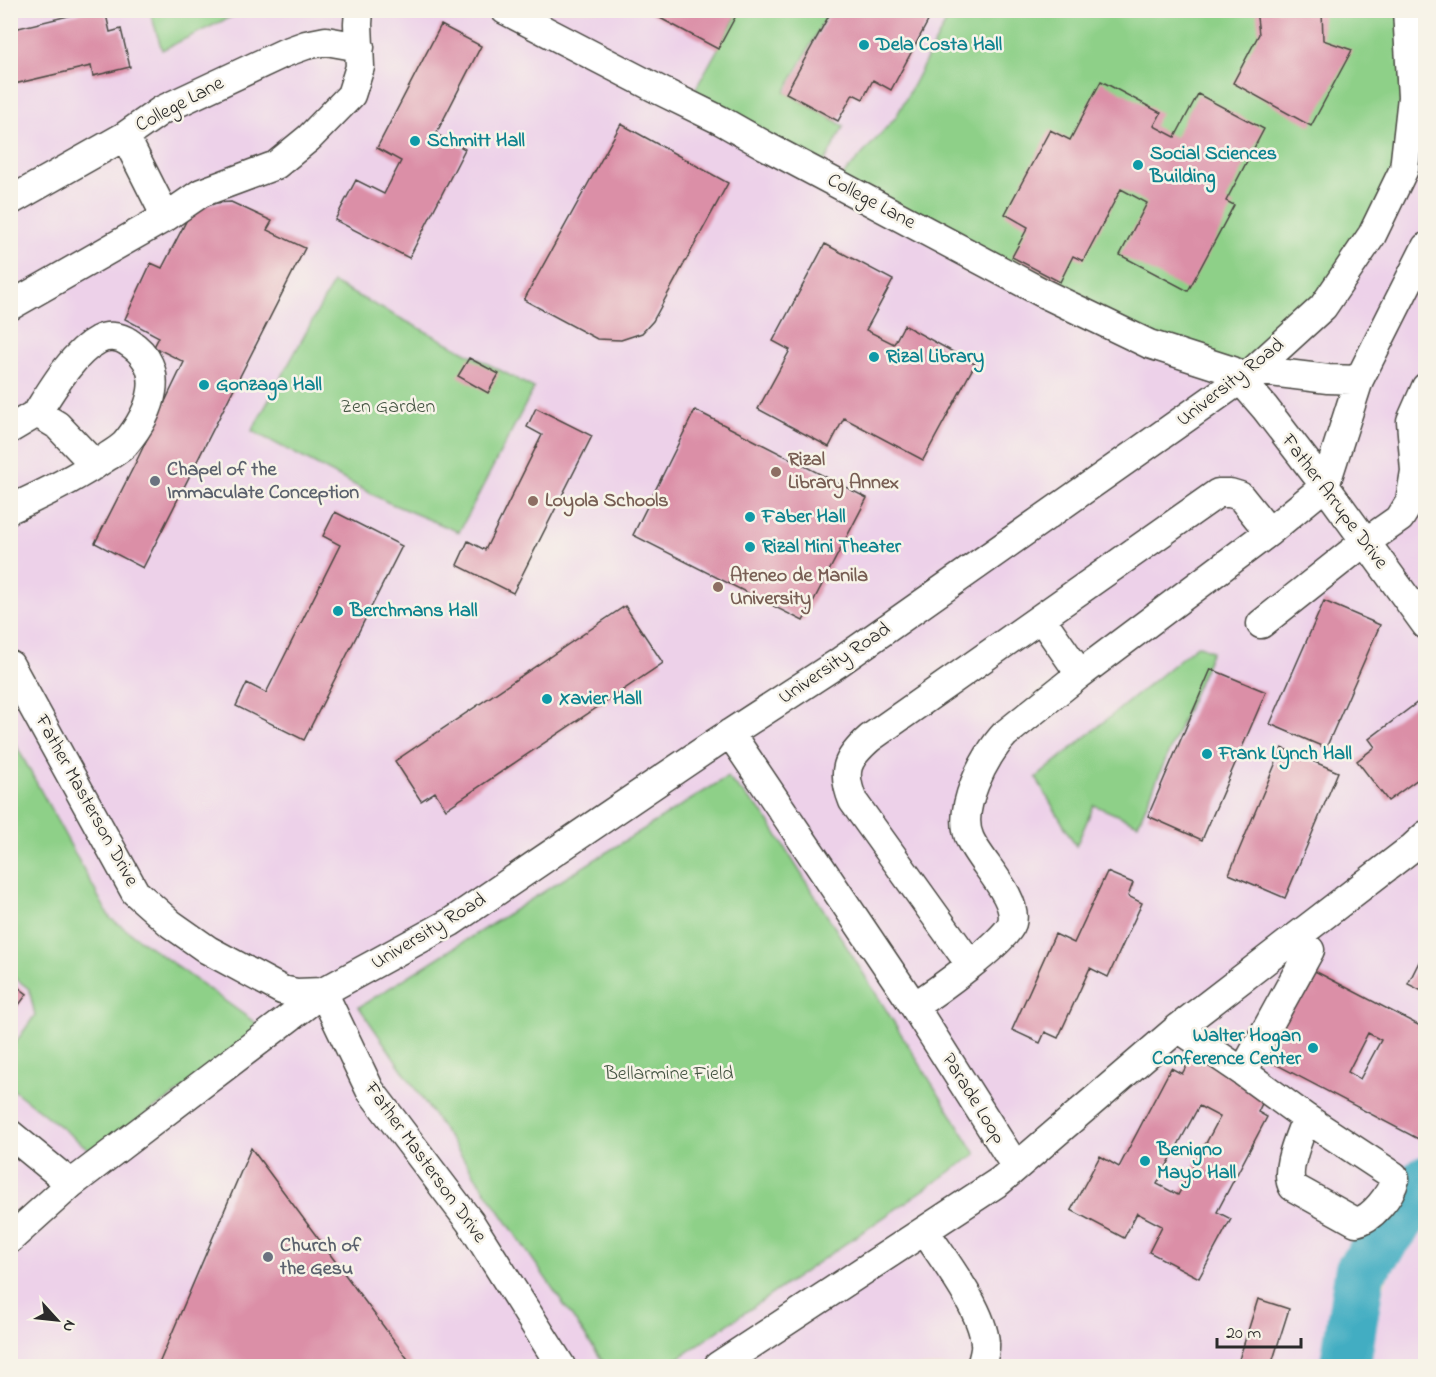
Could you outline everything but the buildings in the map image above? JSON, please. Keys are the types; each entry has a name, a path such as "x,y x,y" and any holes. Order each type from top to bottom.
{"street":[{"path":"10,306 166,217 201,193 276,165 309,138 351,95 360,68 359,10"},
{"name":"College Lane","path":"506,10 661,92 720,120 1043,293 1149,344 1248,375"},
{"name":"University Road","path":"10,1239 71,1184 322,992 451,922 730,733 838,663 1248,375 1323,308 1372,235 1404,169 1413,97 1407,10"},
{"name":"College Lane","path":"10,201 125,136 162,110 306,45 326,41 360,47"},
{"path":"125,136 166,217"},
{"path":"914,1006 940,990 999,942 1011,926 1012,906 969,837 968,807 974,784 995,744 1080,674 1269,532 1325,486 1359,380 1425,247"},
{"path":"10,429 37,413 63,374 99,339 109,336 126,340 147,358 152,372 149,404 142,419 123,445 63,484 10,509"},
{"path":"1248,375 1359,380"},
{"name":"Father Arrupe Drive","path":"1248,375 1425,625"},
{"path":"1261,624 1400,518 1410,502 1420,474 1411,421 1425,387"},
{"path":"37,413 57,425 95,465"},
{"path":"970,964 853,801 846,783 846,768 854,752 870,738 1218,493 1240,496 1269,532"},
{"path":"1041,618 1080,674"},
{"name":"Father Masterson Drive","path":"10,665 135,892 171,924 207,950 282,990 296,993 322,992 370,1090 470,1222 561,1366"},
{"name":"Parade Loop","path":"730,733 914,1006 1016,1167"},
{"path":"718,1366 1000,1180 1178,1028 1413,847 1425,835"},
{"path":"1243,1072 1310,950"},
{"path":"1178,1028 1306,1118"},
{"path":"10,1134 71,1184"},
{"path":"925,1231 979,1320 986,1344 981,1366"}],"shaded area":[{"name":"Ateneo de Manila University","path":"10,11 1425,11 1425,1163 1406,1201 1346,1269 1337,1366 11,1366"},
{"path":"1425,1201 1425,1366 1364,1366 1365,1349 1385,1283"}],"green space":[{"path":"150,10 243,11 162,50"},
{"path":"739,11 829,11 785,92 844,126 820,170 690,99"},
{"path":"952,11 1401,11 1407,101 1382,225 1255,391 838,181 896,117"},
{"name":"Zen Garden","path":"333,283 534,388 459,532 387,502 252,431"},
{"path":"1197,645 1212,651 1138,824 1094,805 1076,846 1036,778"},
{"path":"10,734 110,918 268,1032 91,1151 11,1088 11,1049 35,1015 29,989 11,975"},
{"name":"Bellarmine Field","path":"727,777 764,814 976,1154 667,1366 606,1366 359,1007"}],"waterway":[{"path":"1345,1366 1360,1271 1409,1208 1426,1181"}],"place":[{"name":"Dela Costa Hall","path":"864,45"},
{"name":"Schmitt Hall","path":"415,141"},
{"name":"Social Sciences Building","path":"1138,165"},
{"name":"Rizal Library","path":"874,357"},
{"name":"Gonzaga Hall","path":"204,385"},
{"name":"Rizal Library Annex","path":"776,472"},
{"name":"Chapel of the Immaculate Conception","path":"155,481"},
{"name":"Loyola Schools","path":"533,501"},
{"name":"Faber Hall","path":"750,517"},
{"name":"Rizal Mini Theater","path":"750,547"},
{"name":"Ateneo de Manila University","path":"718,587"},
{"name":"Berchmans Hall","path":"338,611"},
{"name":"Xavier Hall","path":"547,699"},
{"name":"Frank Lynch Hall","path":"1207,754"},
{"name":"Walter Hogan Conference Center","path":"1313,1048"},
{"name":"Benigno Mayo Hall","path":"1145,1161"},
{"name":"Church of the Gesu","path":"268,1257"}]}
